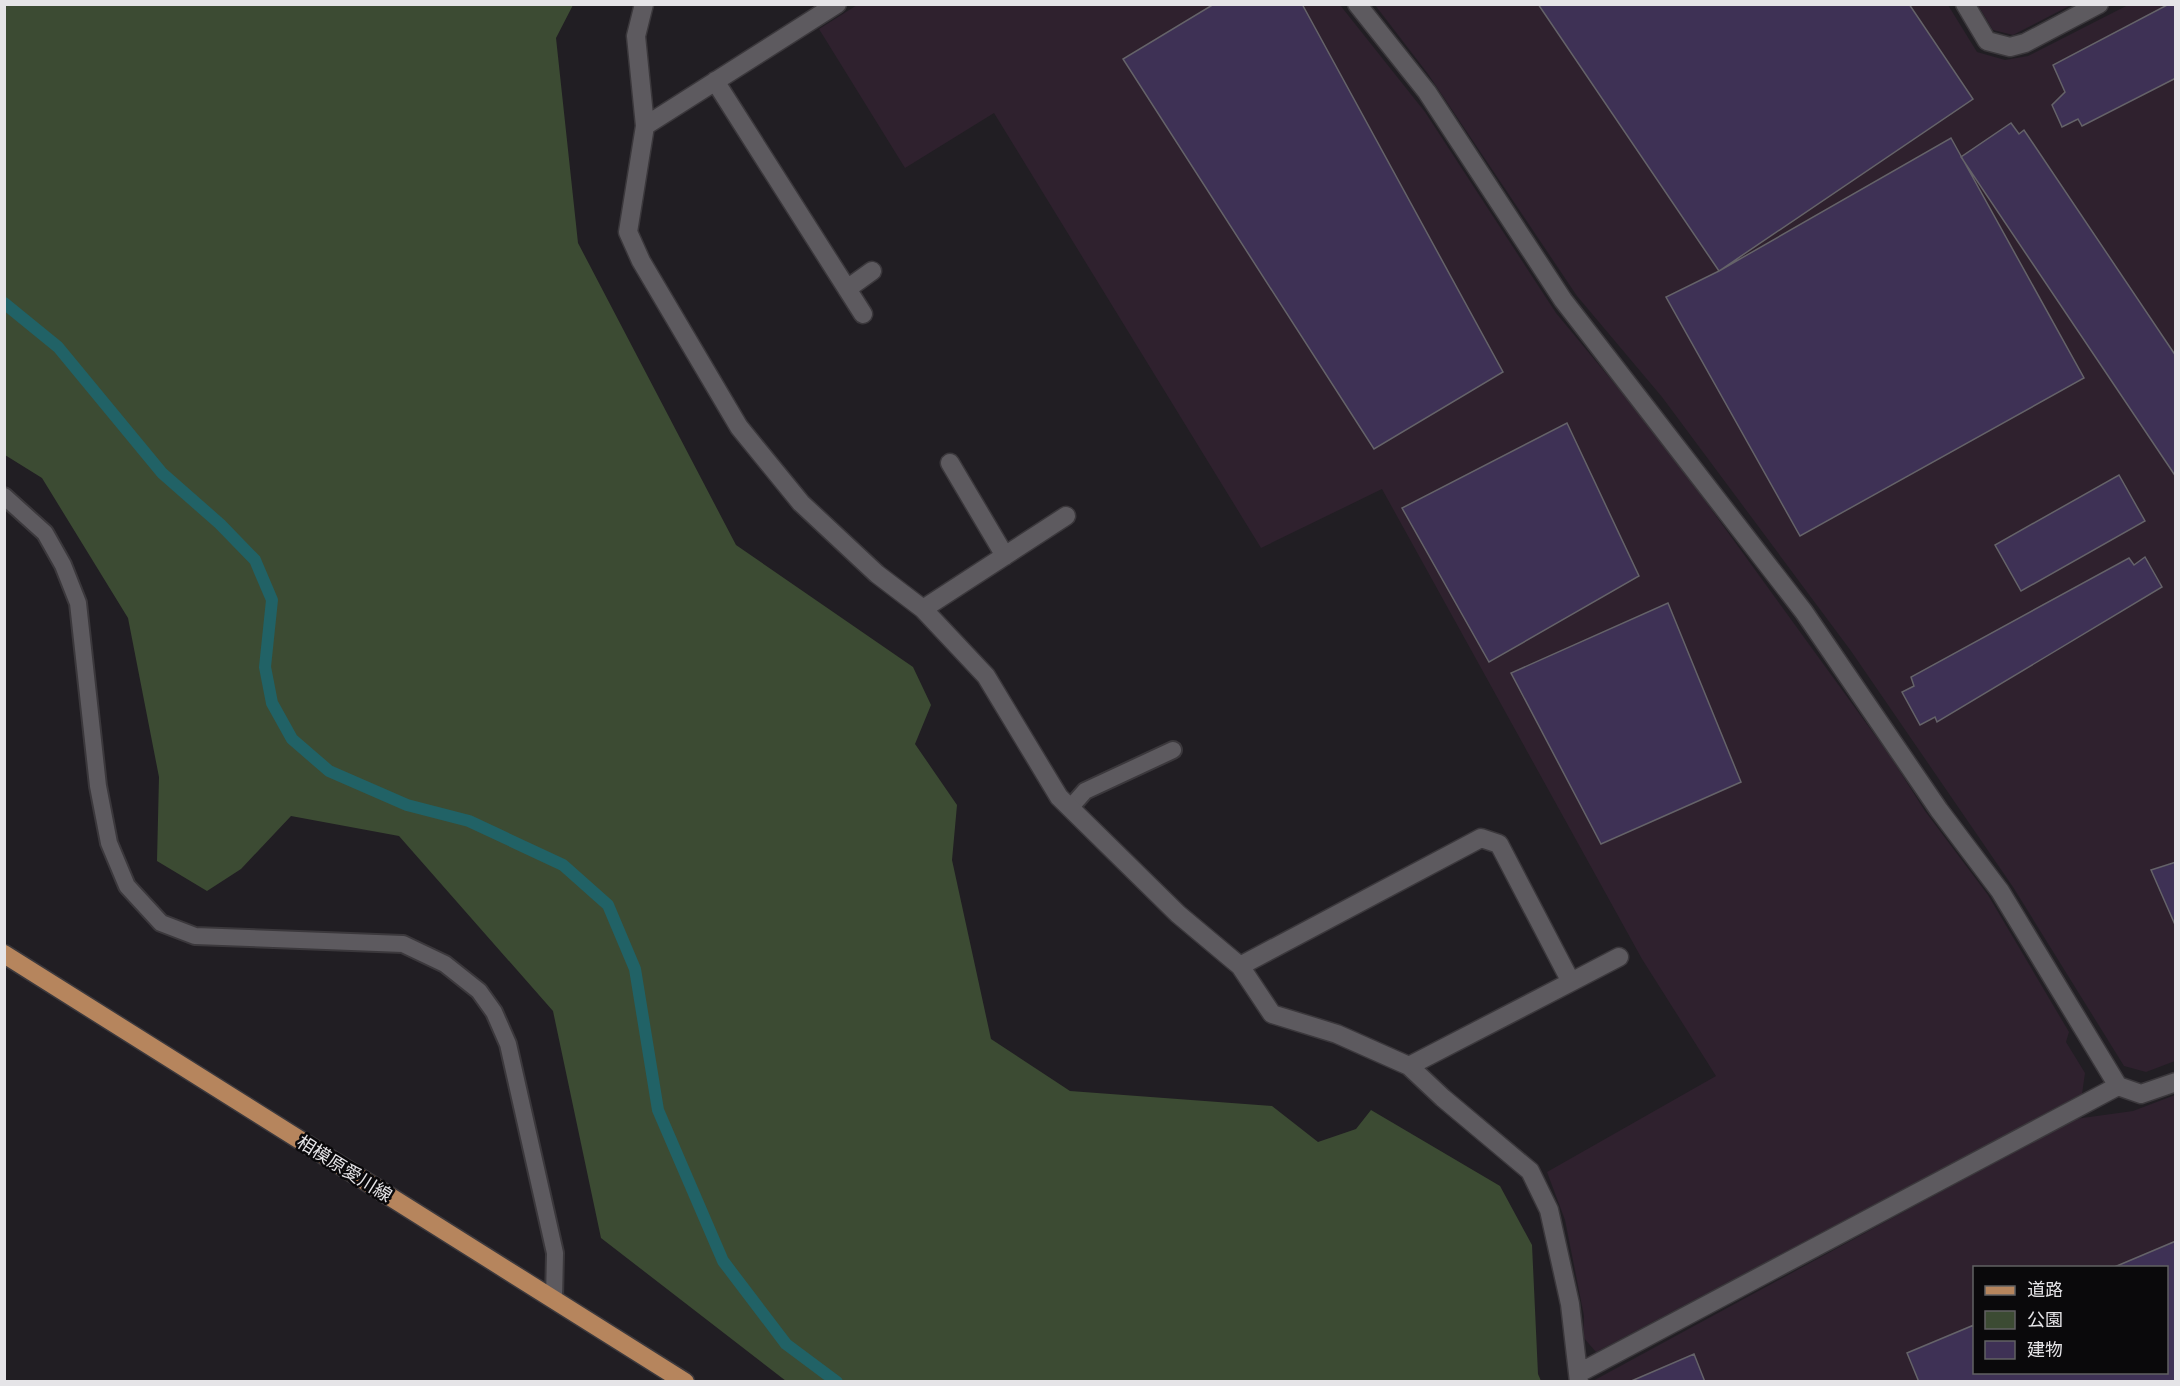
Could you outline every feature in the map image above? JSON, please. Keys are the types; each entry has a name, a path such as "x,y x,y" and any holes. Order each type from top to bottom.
{"main road":[{"name":"相模原愛川線","path":"4,954 686,1382"}],"street":[{"path":"644,4 636,36 645,126 628,232 641,261 740,428 801,502 877,574 923,609 986,676 1059,797 1178,914 1240,966 1272,1014 1337,1034 1409,1066 1443,1098 1530,1171 1549,1210 1569,1305 1579,1377 2118,1086"},
{"path":"645,126 837,4"},
{"path":"1357,4 1427,93 1563,300 1804,612 1939,810 2000,891 2118,1086 2141,1094 2175,1082"},
{"path":"1965,4 1987,41 2010,47 2025,43 2099,4"},
{"path":"715,81 863,314"},
{"path":"847,289 872,271"},
{"path":"950,463 1005,556"},
{"path":"923,609 1066,516"},
{"path":"1240,966 1481,838 1499,844 1571,982"},
{"path":"1409,1066 1619,957"}],"lane":[{"path":"4,496 45,533 63,565 78,603 98,786 109,843 127,885 161,923 195,936 403,944 445,964 479,991 494,1012 508,1044 555,1253 554,1299"},
{"path":"1070,808 1085,791 1173,750"}],"shaded area":[{"path":"857,5 1340,5 1425,112 1556,313 1661,440 1890,756 1925,811 1988,895 2069,1032 2066,1042 2085,1073 2082,1094 1596,1352 1583,1337 1584,1316 1565,1220 1547,1172 1716,1076 1642,959 1382,489 1261,548 994,113 905,168 819,29"},
{"path":"1375,5 1948,5 1977,52 2005,60 2028,56 2128,5 2175,5 2175,1061 2146,1072 2124,1066 2013,887 1851,651 1662,397 1577,296 1428,74"},
{"path":"1978,5 2071,5 2013,35 1993,30"},
{"path":"2175,1095 2175,1381 1591,1382 2075,1119 2133,1111"}],"green space":[{"path":"4,5 573,5 556,38 578,243 736,545 913,667 931,705 915,744 957,805 952,860 991,1039 1070,1091 1272,1106 1318,1142 1356,1129 1371,1110 1500,1186 1532,1245 1538,1374 1541,1381 786,1381 601,1238 553,1011 399,836 291,816 241,869 207,891 157,861 159,777 128,618 42,478 5,455"}],"building":[{"path":"1214,4 1302,4 1503,372 1374,449 1123,59"},
{"path":"1538,4 1909,4 1973,99 1719,271"},
{"path":"2169,4 2176,4 2176,78 2082,126 2078,119 2062,127 2052,105 2065,92 2053,65"},
{"path":"2011,123 2019,134 2024,130 2176,356 2176,477 1961,157"},
{"path":"1951,138 2084,378 1800,536 1666,297 1719,271"},
{"path":"1567,423 1639,576 1489,662 1402,508"},
{"path":"2119,475 2145,521 2021,591 1995,545"},
{"path":"2145,557 2162,587 1937,722 1935,717 1920,725 1902,692 1914,686 1911,677 2129,558 2134,565"},
{"path":"1668,603 1741,782 1601,844 1511,673"},
{"path":"2176,862 2176,927 2151,870"},
{"path":"2176,1241 2176,1382 1919,1382 1907,1353 1973,1325 1973,1374 2168,1374 2168,1266 2117,1266"},
{"path":"1694,1354 1705,1382 1629,1382"}],"waterway":[{"path":"4,303 58,347 162,473 220,524 255,560 272,600 265,667 272,703 292,739 329,771 407,805 469,821 563,865 608,905 635,969 658,1110 723,1261 786,1344 837,1382"}]}
